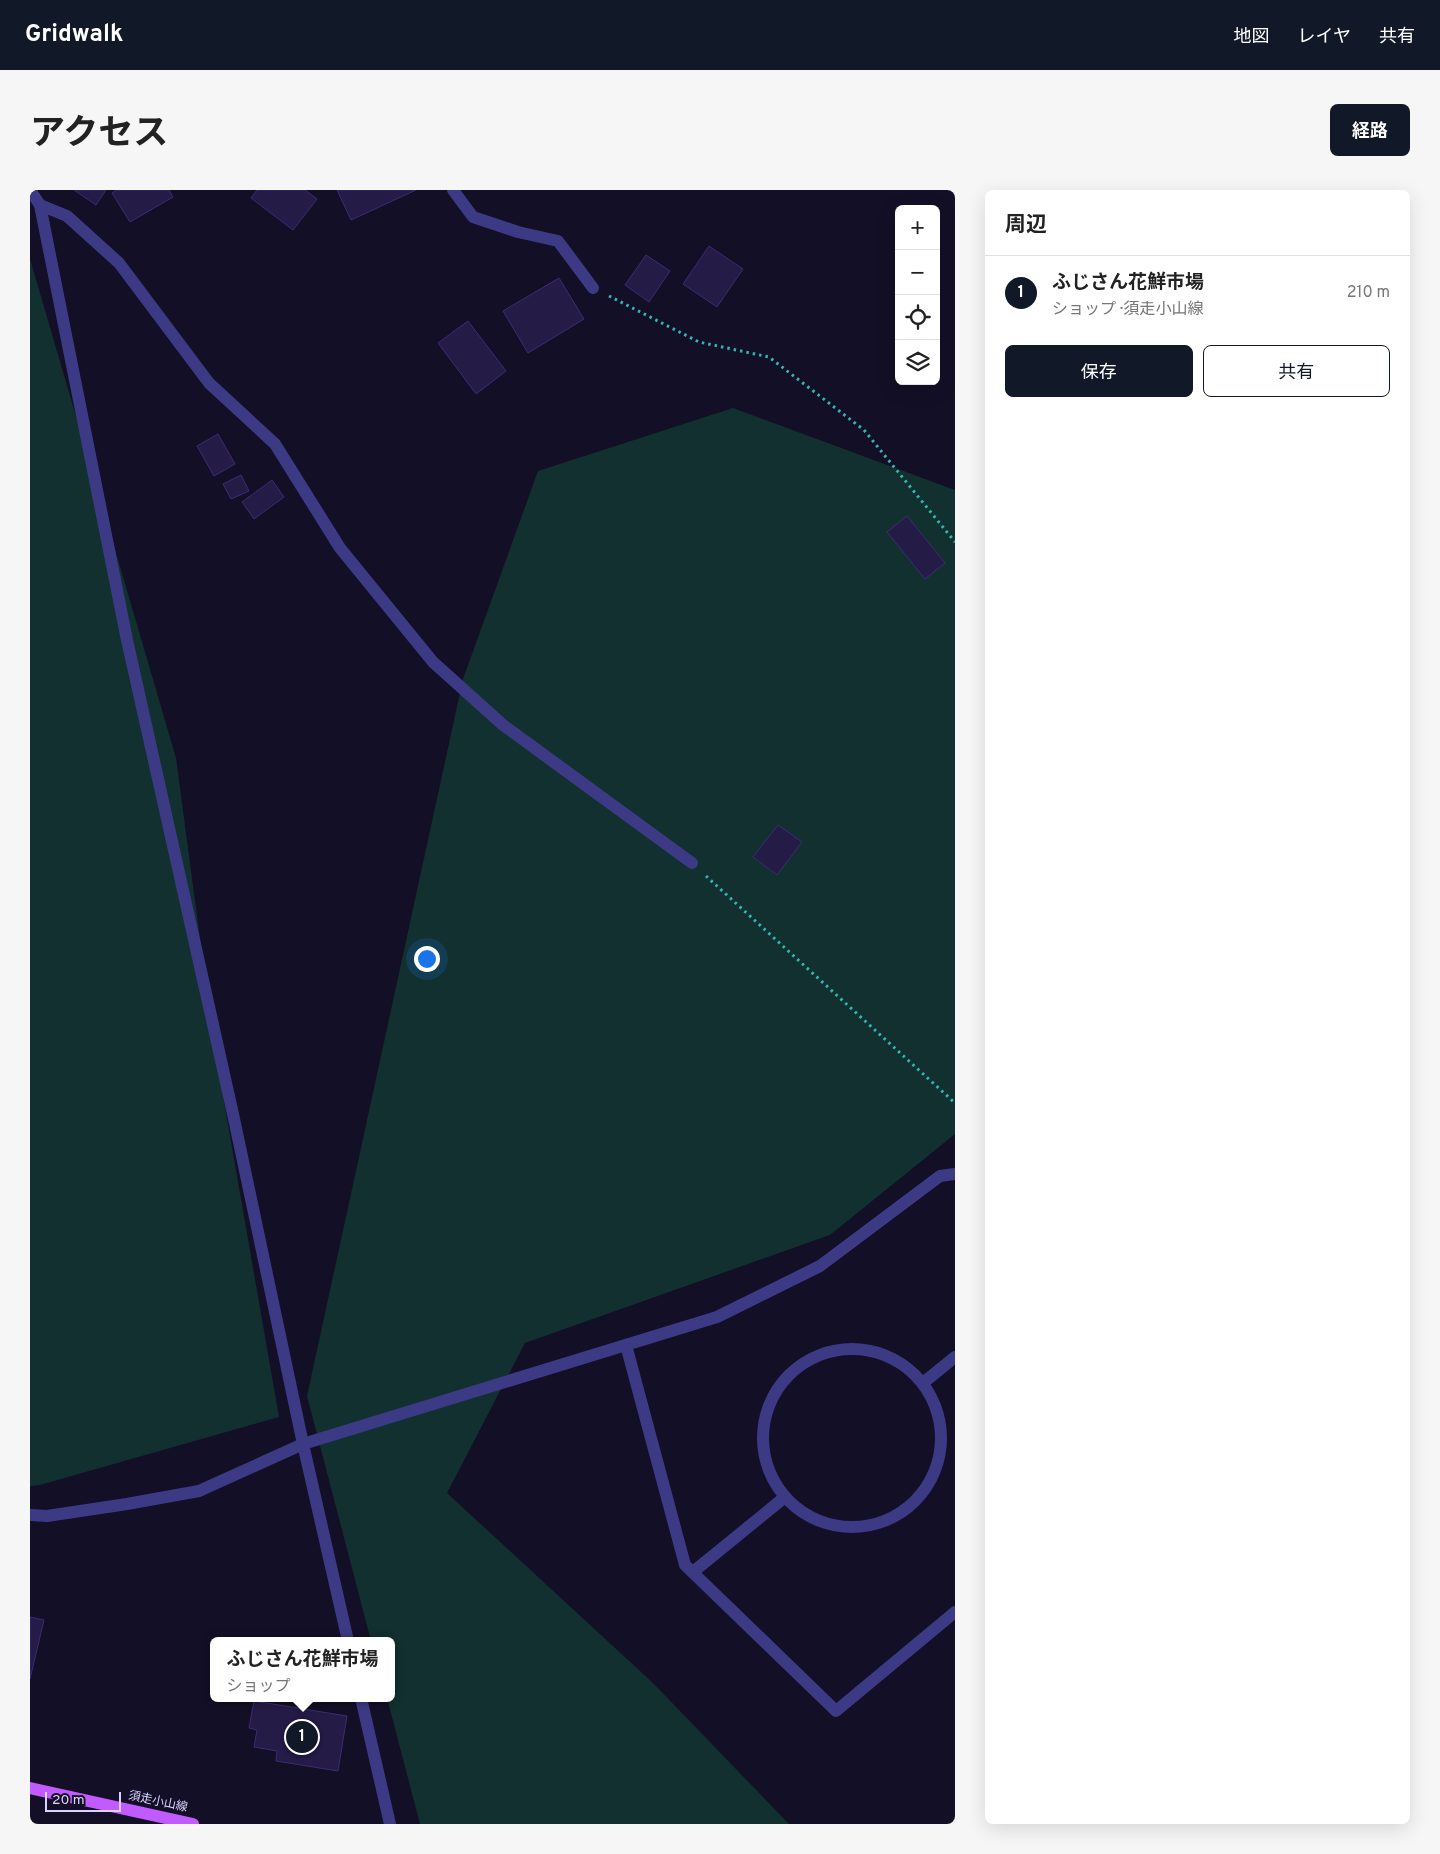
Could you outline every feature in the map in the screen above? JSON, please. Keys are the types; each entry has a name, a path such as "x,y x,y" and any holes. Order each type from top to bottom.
{"main road":[{"name":"須走小山線","path":"30,1788 193,1824"}],"street":[{"path":"30,190 40,205 127,640 347,1637"},
{"path":"453,190 472,216 518,232 558,241 593,288"},
{"path":"40,205 66,216 119,263 209,383 275,444 340,548 433,662 502,724 692,863"},
{"path":"30,1515 47,1516 199,1491 303,1444 717,1317 820,1266 940,1176 955,1174"},
{"path":"626,1345 685,1565 836,1711 955,1612"},
{"path":"847,1349 876,1352 902,1364 923,1383 937,1410 942,1440 936,1470 920,1496 897,1516 868,1526 837,1526 809,1516 785,1497 769,1472 762,1445 765,1416 776,1390 795,1369 820,1354 829,1352 847,1349"},
{"path":"923,1383 955,1357"},
{"path":"693,1572 785,1497"},
{"path":"362,1702 390,1824"}],"path":[{"path":"593,288 698,342 769,357 864,430 955,542"},
{"path":"692,863 955,1103"}],"green space":[{"path":"30,259 176,758 214,1044 279,1417 40,1485 30,1486"},
{"path":"733,408 955,490 955,1134 830,1235 525,1343 447,1493 653,1683 789,1824 420,1824 388,1702 395,1702 395,1637 370,1637 307,1396 463,679 538,471"}],"building":[{"path":"74,190 106,190 96,205"},
{"path":"116,190 169,190 173,197 130,222 112,193"},
{"path":"257,190 305,190 317,199 293,230 251,198"},
{"path":"337,190 416,190 351,220"},
{"path":"709,246 743,269 717,307 683,284"},
{"path":"646,255 670,271 649,302 625,285"},
{"path":"559,278 584,319 528,353 503,311"},
{"path":"468,321 506,371 476,394 438,343"},
{"path":"218,434 235,464 214,476 197,446"},
{"path":"241,475 249,491 231,499 223,484"},
{"path":"272,480 284,497 254,519 242,502"},
{"path":"907,516 945,563 925,579 887,532"},
{"path":"778,825 802,842 777,875 753,857"},
{"path":"30,1617 44,1620 30,1679"},
{"path":"254,1702 347,1716 338,1771 276,1761 277,1751 254,1747 257,1730 249,1728"}],"place":[{"name":"ふじさん花鮮市場","path":"302,1737"}]}
